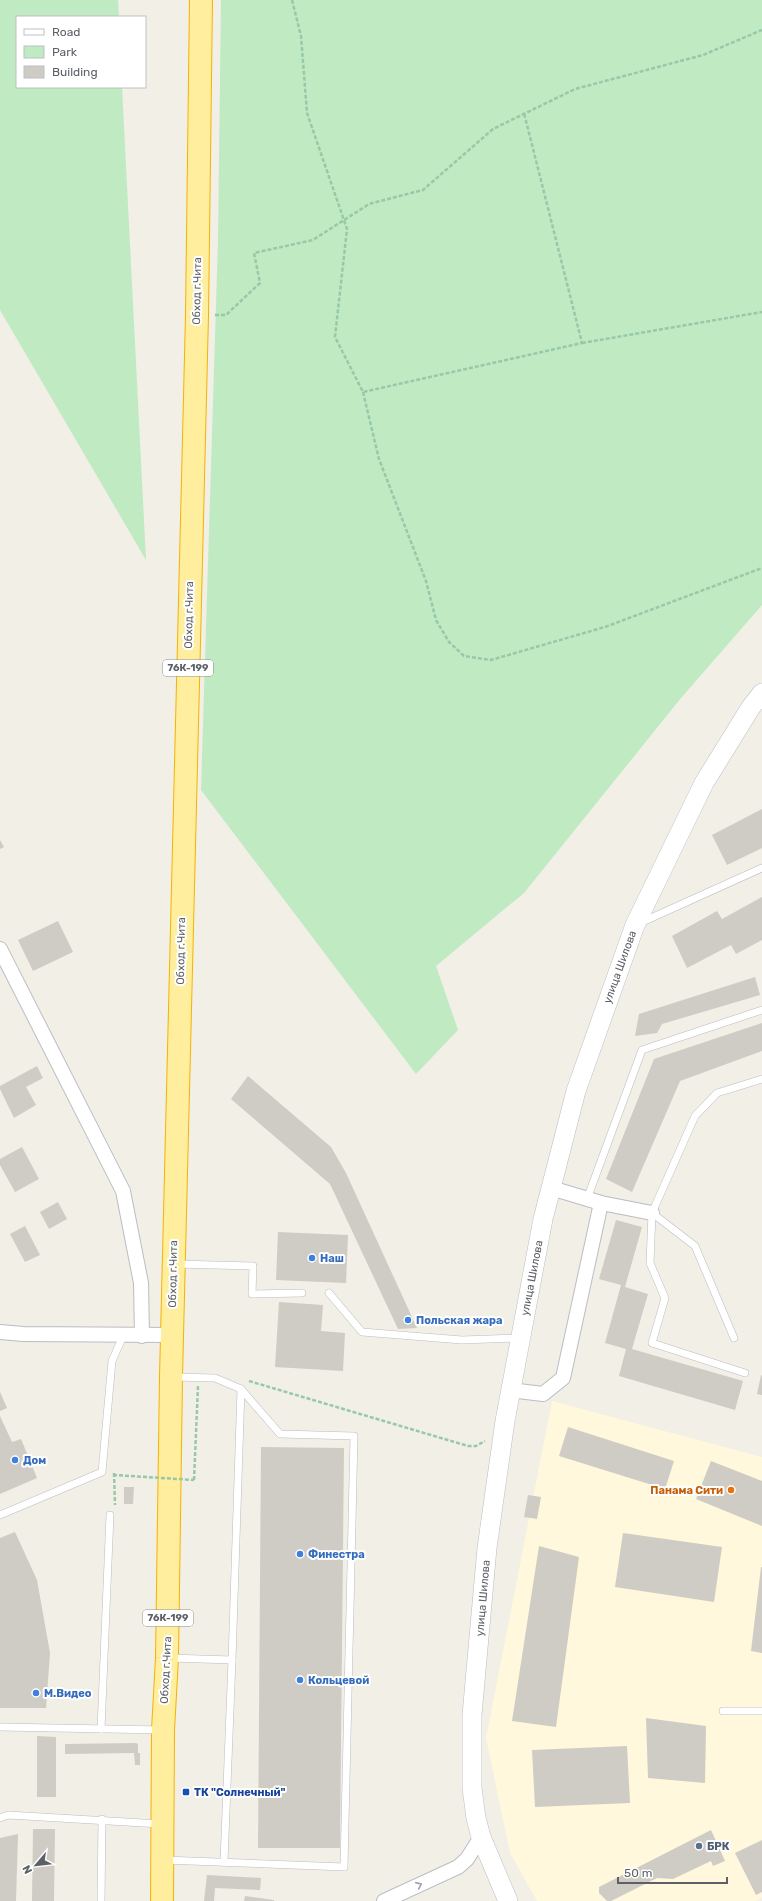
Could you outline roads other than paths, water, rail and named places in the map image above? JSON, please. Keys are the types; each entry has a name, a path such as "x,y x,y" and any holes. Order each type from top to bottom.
{"highway":[{"name":"Обход г.Чита","path":"162,1901 163,1730 167,1658 171,1377 197,315 201,0"}],"main road":[{"name":"улица Шилова","path":"508,1901 481,1837 473,1804 472,1715 487,1548 510,1390 551,1188 576,1091 635,925 704,783 750,707 762,693"}],"street":[{"path":"0,949 123,1191 141,1283 142,1336"},
{"path":"551,1188 601,1203 652,1213"},
{"path":"510,1390 543,1394 563,1378 601,1203"},
{"path":"0,1332 123,1336 172,1335"},
{"path":"384,1901 458,1867 467,1859 481,1837"}],"lane":[{"path":"635,925 762,868"},
{"path":"587,1199 642,1050 762,1010"},
{"path":"745,1373 652,1343 665,1298 650,1264 652,1213 695,1116 717,1093 762,1079"},
{"path":"652,1213 695,1246 734,1338"},
{"path":"174,1264 253,1266 252,1294 302,1293"},
{"path":"329,1293 362,1332 462,1340 520,1338"},
{"path":"0,1515 102,1472 112,1361 123,1336"},
{"path":"162,1860 344,1867 354,1436 280,1434 241,1389 215,1378 171,1377"},
{"path":"224,1862 241,1389"},
{"path":"101,1729 110,1515"},
{"path":"167,1658 232,1660"},
{"path":"723,1711 762,1711"},
{"path":"0,1727 163,1730"},
{"path":"0,1818 8,1816 162,1824"},
{"path":"100,1901 102,1820"}],"place":[{"name":"Наш","path":"312,1258"},
{"name":"Польская жара","path":"408,1320"},
{"name":"Дом","path":"15,1460"},
{"name":"Панама Сити","path":"731,1490"},
{"name":"Финестра","path":"300,1554"},
{"name":"Кольцевой","path":"300,1680"},
{"name":"М.Видео","path":"36,1693"},
{"name":"ТК \"Солнечный\"","path":"186,1792"},
{"name":"БРК","path":"699,1846"}]}
